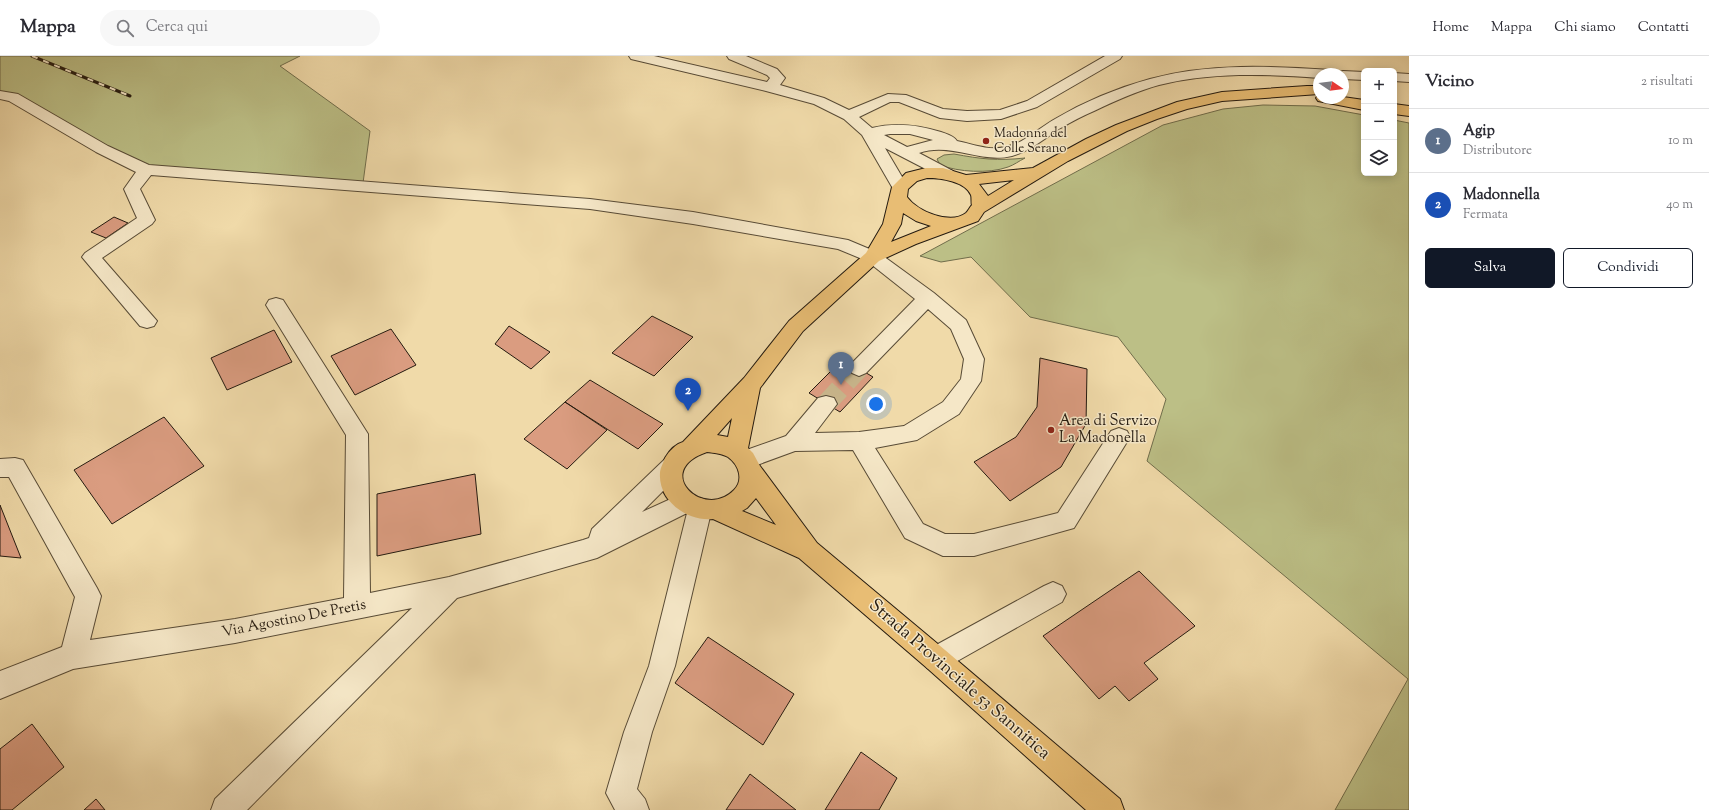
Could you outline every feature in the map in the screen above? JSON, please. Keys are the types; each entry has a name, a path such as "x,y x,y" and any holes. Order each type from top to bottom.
{"main road":[{"path":"673,466 680,454 692,447 751,384 796,326 873,257 910,240 972,217 980,208 1043,168 1138,121 1175,108 1212,98 1251,93 1313,90"},
{"path":"1285,92 1313,96"},
{"path":"1349,92 1361,93"},
{"path":"1397,96 1409,97"},
{"path":"1349,102 1361,104"},
{"path":"1397,109 1409,111"},
{"path":"964,180 1018,175 1043,168"},
{"path":"873,257 892,224 900,192 910,177 918,174 937,172 948,174 964,180 979,193 981,198 980,208"},
{"path":"900,192 907,208 921,217 939,222 958,222"},
{"path":"701,507 731,505 744,497 750,485 745,461 751,384"},
{"path":"692,447 715,443 730,446 745,461"},
{"name":"Strada Provinciale 53 Sannitica","path":"745,461 808,551 936,659 1109,810"},
{"name":"Strada Provinciale 53 Sannitica","path":"673,466 671,479 675,492 701,507 808,551"}],"street":[{"path":"636,56 770,86 819,101 849,116 869,132 907,154 948,174"},
{"path":"734,56 772,72 778,78 770,86"},
{"path":"849,116 888,98 902,98 940,112 967,116 1001,114 1032,104 1115,56"},
{"path":"869,132 884,128 909,128 930,133 962,147 986,153 1002,153 1019,149 1060,123 1125,92 1170,78 1210,73 1272,71 1313,73"},
{"path":"1349,75 1361,76"},
{"path":"1397,77 1409,78"},
{"path":"0,95 14,97 102,149 146,170 590,204 693,218 842,244 873,257 927,298 958,325 974,359 971,381 951,408 909,434 859,441 794,442 745,461"},
{"path":"869,132 900,192"},
{"path":"907,154 918,147 927,145 962,147"},
{"path":"146,170 132,189 146,220 91,257 147,321"},
{"path":"859,368 927,298"},
{"path":"276,305 357,434 357,607"},
{"path":"794,442 826,404"},
{"path":"859,441 914,531 943,545 974,545 1066,521 1119,437"},
{"name":"Via Agostino De Pretis","path":"588,550 673,466"},
{"path":"0,468 15,467 88,596 73,656"},
{"path":"634,810 621,793 638,732 662,666 701,507"},
{"name":"Via Agostino De Pretis","path":"0,685 73,656 235,631 449,590 588,550 701,507"},
{"path":"226,810 449,590"},
{"path":"936,659 1053,594"}],"green space":[{"path":"0,56 300,56 280,66 370,131 363,183 147,168 107,148 16,94 0,92"},
{"path":"1263,105 1315,106 1361,114 1361,176 1397,176 1397,121 1409,123 1409,810 1335,810 1408,679 1147,461 1166,399 1118,337 1030,317 971,257 941,262 920,256 1163,125 1223,109"},
{"path":"954,154 989,159 1025,158 1010,166 992,171 964,171 940,165 937,159 944,155"}],"building":[{"path":"114,217 128,223 106,238 91,232"},
{"path":"652,316 693,337 654,376 612,353"},
{"path":"509,326 550,352 531,369 495,344"},
{"path":"391,329 416,365 355,395 331,356"},
{"path":"274,330 292,362 227,390 211,358"},
{"name":"Area di Servizo La Madonella","path":"1040,358 1087,369 1086,424 1061,467 1010,501 974,462 1016,437 1037,407"},
{"path":"843,359 873,377 840,412 809,393"},
{"path":"590,380 663,424 638,449 565,402"},
{"path":"565,402 607,430 567,469 524,439"},
{"path":"164,417 204,466 112,524 74,470"},
{"path":"475,474 481,534 377,556 377,494"},
{"path":"0,505 21,558 0,556"},
{"path":"1139,571 1195,626 1144,663 1158,679 1129,701 1115,686 1099,699 1043,636"},
{"path":"708,637 794,694 763,745 675,683"},
{"path":"32,724 64,767 12,810 0,810 0,749"},
{"path":"861,752 897,778 879,810 825,810"},
{"path":"750,774 796,810 726,810"},
{"path":"96,799 105,810 84,810"}],"tunnel":[{"path":"826,404 859,368"}],"railway":[{"path":"32,56 130,96"}],"place":[{"name":"Madonna del Colle Serano","path":"986,141"},
{"name":"Agip","path":"841,385"},
{"name":"Madonnella","path":"688,411"},
{"name":"Area di Servizo La Madonella","path":"1051,430"}]}
